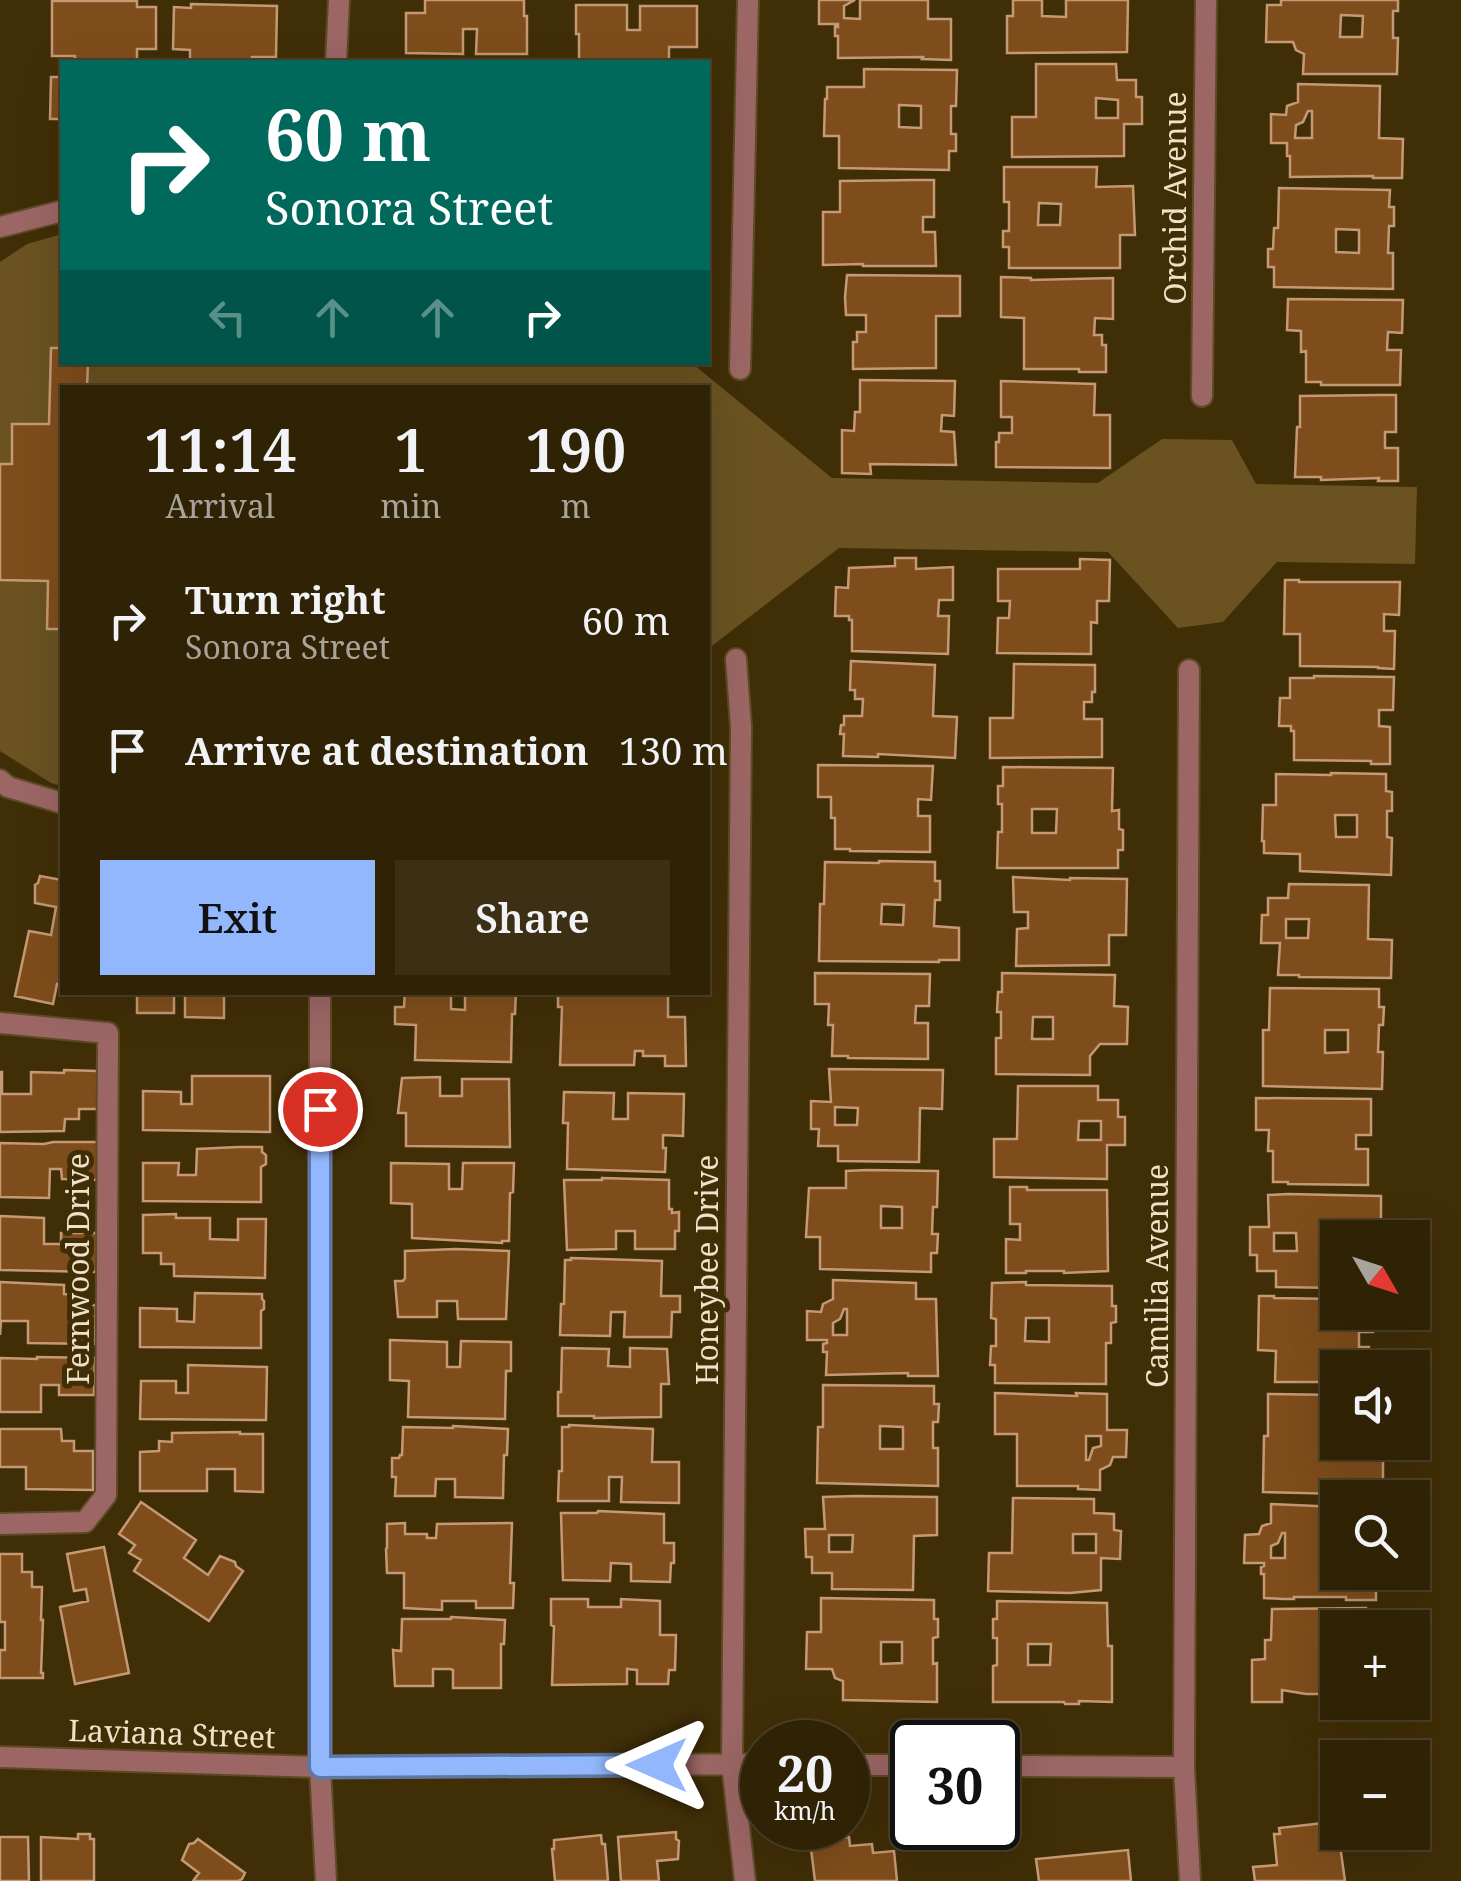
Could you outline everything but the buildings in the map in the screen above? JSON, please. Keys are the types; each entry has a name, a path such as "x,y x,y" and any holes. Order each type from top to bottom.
{"street":[{"path":"336,60 339,0"},
{"path":"740,369 748,0"},
{"name":"Orchid Avenue","path":"1202,396 1206,0"},
{"path":"0,227 60,212"},
{"name":"Honeybee Drive","path":"736,659 741,726 732,1764 745,1881"},
{"name":"Camilia Avenue","path":"1188,670 1184,1767 1190,1881"},
{"path":"3,790 60,802"},
{"path":"320,995 320,1767 326,1881"},
{"name":"Fernwood Drive","path":"0,1024 108,1033 106,1494 84,1522 0,1524"},
{"name":"Laviana Street","path":"0,1757 320,1767 740,1764"},
{"path":"1020,1766 1184,1767"}],"shaded area":[{"path":"60,235 60,365 694,365 832,478 1098,483 1162,439 1232,440 1256,484 1417,487 1415,564 1277,562 1223,622 1178,628 1108,552 839,548 710,647 710,385 60,385 60,785 0,751 0,262 27,244"}],"route":[{"path":"320,1109 320,1767 657,1765"}]}
